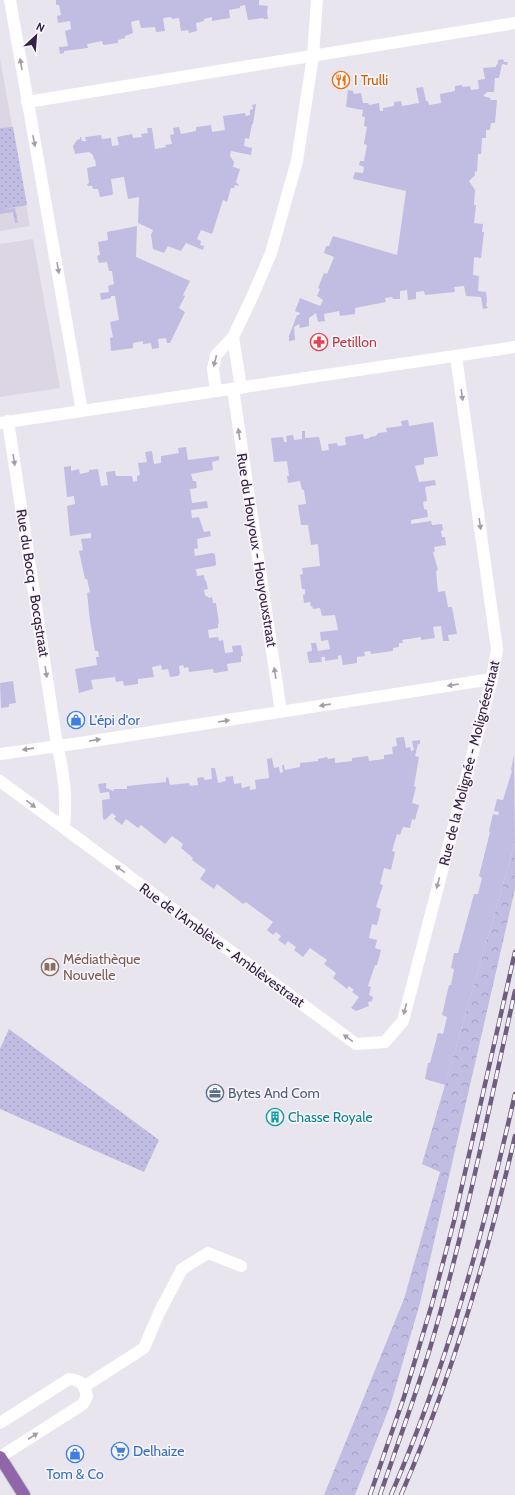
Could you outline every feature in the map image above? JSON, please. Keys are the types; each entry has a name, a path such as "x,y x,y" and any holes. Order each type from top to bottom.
{"main road":[{"path":"0,1457 24,1495"}],"street":[{"path":"10,0 27,102 51,227 82,411"},
{"path":"216,391 213,370 216,355 233,337 254,295 271,253 297,161 313,56 317,0"},
{"path":"27,102 515,23"},
{"name":"Rue du Houyoux - Houyouxstraat","path":"233,337 237,388 281,712"},
{"path":"4,422 515,347"},
{"name":"Rue de la Molignée - Molignéestraat","path":"385,1042 402,1021 492,679 497,649 456,356"},
{"name":"Rue du Bocq - Bocqstraat","path":"4,422 60,758 66,806 64,828"},
{"path":"0,754 492,679"},
{"name":"Rue de l'Amblève - Amblèvestraat","path":"0,781 356,1044 385,1042"},
{"path":"85,1386 144,1348 159,1314 182,1269 208,1253 241,1266"},
{"path":"0,1423 69,1379 78,1380 85,1386 87,1396 82,1404 0,1457"}],"shaded area":[{"path":"0,58 30,226 0,231"},
{"path":"33,239 60,388 0,397 0,244"}],"green space":[{"path":"56,0 259,0 259,5 268,6 268,19 263,18 248,20 245,5 240,6 240,8 229,10 230,18 212,21 212,17 196,23 197,31 189,33 188,30 181,31 179,18 163,18 165,31 156,32 155,27 141,28 139,20 131,22 133,33 118,40 118,43 103,45 102,41 87,44 88,48 64,51 64,53 60,54 59,47 68,46 65,31 71,29 70,21 58,23 57,16 61,15 59,5 56,5"},
{"path":"503,59 504,62 508,62 507,65 502,64 499,78 495,78 494,92 487,92 483,96 490,98 491,100 497,100 495,123 491,123 490,130 486,130 486,138 482,138 481,154 478,154 477,172 475,171 475,175 469,181 475,190 474,205 476,205 474,223 483,224 482,232 484,232 481,258 474,257 473,275 479,276 478,291 486,292 486,305 488,308 483,309 481,297 466,296 464,286 454,287 455,292 425,295 424,291 416,292 416,299 408,300 407,290 400,291 400,299 393,299 392,297 385,298 386,302 355,308 355,314 340,316 339,311 324,314 325,321 318,322 316,313 309,318 309,326 300,328 299,324 294,327 295,340 289,341 289,336 297,315 300,313 295,311 300,298 320,306 323,300 317,296 320,289 318,288 324,273 327,274 334,257 324,253 326,246 329,246 333,236 397,255 406,191 353,179 355,172 363,173 364,167 359,165 360,161 364,161 367,145 364,144 367,127 364,126 365,117 362,116 363,110 346,107 348,90 353,91 354,94 361,93 363,103 368,103 369,105 379,103 380,111 383,111 383,108 394,106 394,102 401,101 402,106 419,103 416,88 423,87 426,101 428,101 429,105 441,103 440,94 455,91 455,86 470,86 471,90 479,89 478,80 485,79 483,68 496,67 498,60"},
{"path":"256,104 249,139 245,138 244,146 252,148 251,155 231,151 230,156 234,162 233,167 240,169 236,182 239,186 235,185 234,188 231,188 227,202 223,200 212,234 201,230 197,239 201,241 200,245 204,246 203,250 186,243 181,251 168,246 164,253 153,249 151,235 153,230 138,223 139,197 128,199 124,177 111,179 112,195 100,197 98,189 93,189 92,186 88,186 87,184 89,183 87,168 96,166 93,155 89,152 75,154 73,146 77,140 80,139 80,137 82,141 86,141 85,137 101,135 102,139 111,138 112,146 119,145 117,137 132,134 133,138 142,137 141,134 148,133 147,128 152,128 155,149 166,147 165,145 172,144 170,135 174,134 173,128 179,127 181,134 196,131 196,127 211,125 212,132 225,130 223,116 245,113 246,116 250,115 250,110 253,109 252,105"},
{"path":"13,127 27,205 0,210 0,128"},
{"path":"15,208 18,223 15,223 13,212 0,214 0,210"},
{"path":"137,226 136,257 190,281 183,295 185,296 179,308 185,312 170,343 167,343 166,338 158,339 159,348 152,349 151,343 143,344 143,341 133,343 133,348 111,351 110,338 113,337 110,322 119,320 115,296 101,300 100,293 109,292 108,286 114,284 112,271 109,271 107,262 99,263 97,256 100,255 98,242 108,240 107,232"},
{"path":"408,420 409,426 433,422 438,456 424,458 424,464 415,466 419,482 435,480 436,485 425,487 427,501 423,502 424,509 427,510 428,517 411,520 411,524 431,521 432,525 442,524 442,537 445,537 446,545 434,547 435,551 433,552 438,570 436,571 438,592 445,591 448,607 452,607 457,634 448,635 449,641 443,641 441,626 433,627 435,638 421,640 421,637 402,640 403,643 399,643 399,647 393,648 393,651 371,654 370,651 364,652 365,656 357,657 357,663 343,665 341,655 338,656 338,659 325,661 325,657 321,657 322,662 309,663 307,652 312,651 311,643 316,643 318,651 330,649 328,640 321,641 320,632 338,630 335,615 322,616 320,608 313,609 310,602 304,603 303,595 305,594 305,589 302,589 300,575 303,574 302,568 320,566 318,544 311,545 308,525 301,525 298,505 306,504 304,490 302,490 300,481 288,483 287,476 289,476 287,461 274,462 271,438 283,437 284,442 287,442 286,436 293,435 294,440 302,439 302,431 305,431 305,438 319,437 322,451 329,450 328,444 337,443 338,446 346,445 345,437 363,434 364,439 370,438 376,436 378,433 387,432 386,428 402,426 401,421"},
{"path":"186,447 188,460 219,456 219,460 212,462 213,470 191,474 193,481 196,481 197,488 190,489 192,503 207,501 208,508 191,510 192,518 199,517 204,532 210,531 211,536 197,539 198,548 194,549 195,556 212,553 215,554 216,565 196,569 197,576 204,575 205,581 206,580 208,589 204,590 205,595 209,598 212,597 213,603 216,603 219,623 218,628 208,630 209,638 218,637 219,641 223,640 225,653 233,652 232,646 241,645 243,656 241,656 241,662 227,664 228,671 214,673 213,669 189,672 188,667 184,668 183,665 179,666 180,673 178,676 170,677 168,669 162,670 161,665 152,667 154,677 138,679 138,684 124,686 123,681 116,682 115,677 91,680 93,689 79,693 75,669 97,665 96,657 99,657 98,651 95,651 90,621 87,593 90,592 87,579 85,579 79,551 83,550 81,539 91,538 91,533 70,536 67,506 75,504 74,496 67,497 64,467 71,466 71,471 79,469 80,474 89,472 89,470 98,469 101,486 108,485 106,472 115,471 116,476 132,476 133,482 137,481 137,476 140,475 138,463 147,462 145,452 152,451 154,464 161,463 161,456 179,453 178,448"},
{"path":"13,681 16,703 9,704 9,707 1,708 0,683"},
{"path":"404,737 406,748 410,747 411,751 414,750 412,741 420,740 415,756 419,757 414,786 416,787 412,803 419,805 415,820 412,819 410,828 403,827 400,835 397,834 392,851 395,852 391,870 384,868 380,884 383,885 376,907 381,909 377,925 372,924 369,938 377,940 375,948 381,950 377,965 375,965 368,986 371,987 369,995 373,997 372,1001 368,1002 369,1006 356,1011 351,1008 359,997 352,992 354,990 349,986 347,989 333,978 336,973 324,964 327,960 310,948 303,957 294,950 296,947 288,941 285,945 278,940 281,936 276,932 273,935 267,930 273,922 246,902 243,904 217,884 214,889 200,879 206,870 192,860 193,858 181,848 183,844 172,836 165,844 141,825 138,828 126,819 122,825 114,819 116,816 112,813 105,820 103,819 102,800 110,799 109,792 100,793 98,784 106,783 106,788 114,791 114,789 127,789 127,786 166,782 166,778 168,777 170,785 189,783 190,786 198,785 197,778 203,777 205,780 212,779 211,768 215,768 218,783 226,781 225,777 233,776 234,784 241,783 242,788 250,786 250,790 256,789 255,780 269,778 267,759 272,758 274,768 279,767 280,773 283,772 282,765 284,765 285,770 300,767 300,763 318,761 318,759 327,757 328,759 335,758 335,763 352,761 352,758 368,756 369,761 384,759 384,755 393,754 392,747 397,746 396,738"},
{"path":"514,755 515,843 445,1085 425,1079 428,1063 430,1063 438,1033 443,1034 447,1017 442,1015 449,985 451,985 454,969 451,968 454,953 458,953 474,894 478,894 482,878 479,876 493,814 498,815 499,812 494,811 497,799 503,800 512,771"},
{"path":"515,843 515,889 420,1303 390,1406 355,1495 324,1495 404,1299 440,1172 422,1164"},
{"path":"9,1029 159,1140 144,1172 0,1109 0,1049"}],"railway":[{"path":"370,1495 404,1397 432,1304 454,1221 515,952"},
{"path":"380,1495 428,1355 441,1310 475,1174 515,991"},
{"path":"391,1495 430,1397 447,1348 477,1247 515,1094"},
{"path":"401,1495 419,1452 452,1363 480,1273 515,1136"}],"place":[{"name":"I Trulli","path":"341,80"},
{"name":"Petillon","path":"319,342"},
{"name":"L'épi d'or","path":"76,720"},
{"name":"Médiathèque Nouvelle","path":"50,967"},
{"name":"Bytes And Com","path":"215,1093"},
{"name":"Chasse Royale","path":"275,1117"},
{"name":"Delhaize","path":"120,1451"},
{"name":"Tom & Co","path":"75,1454"}]}
